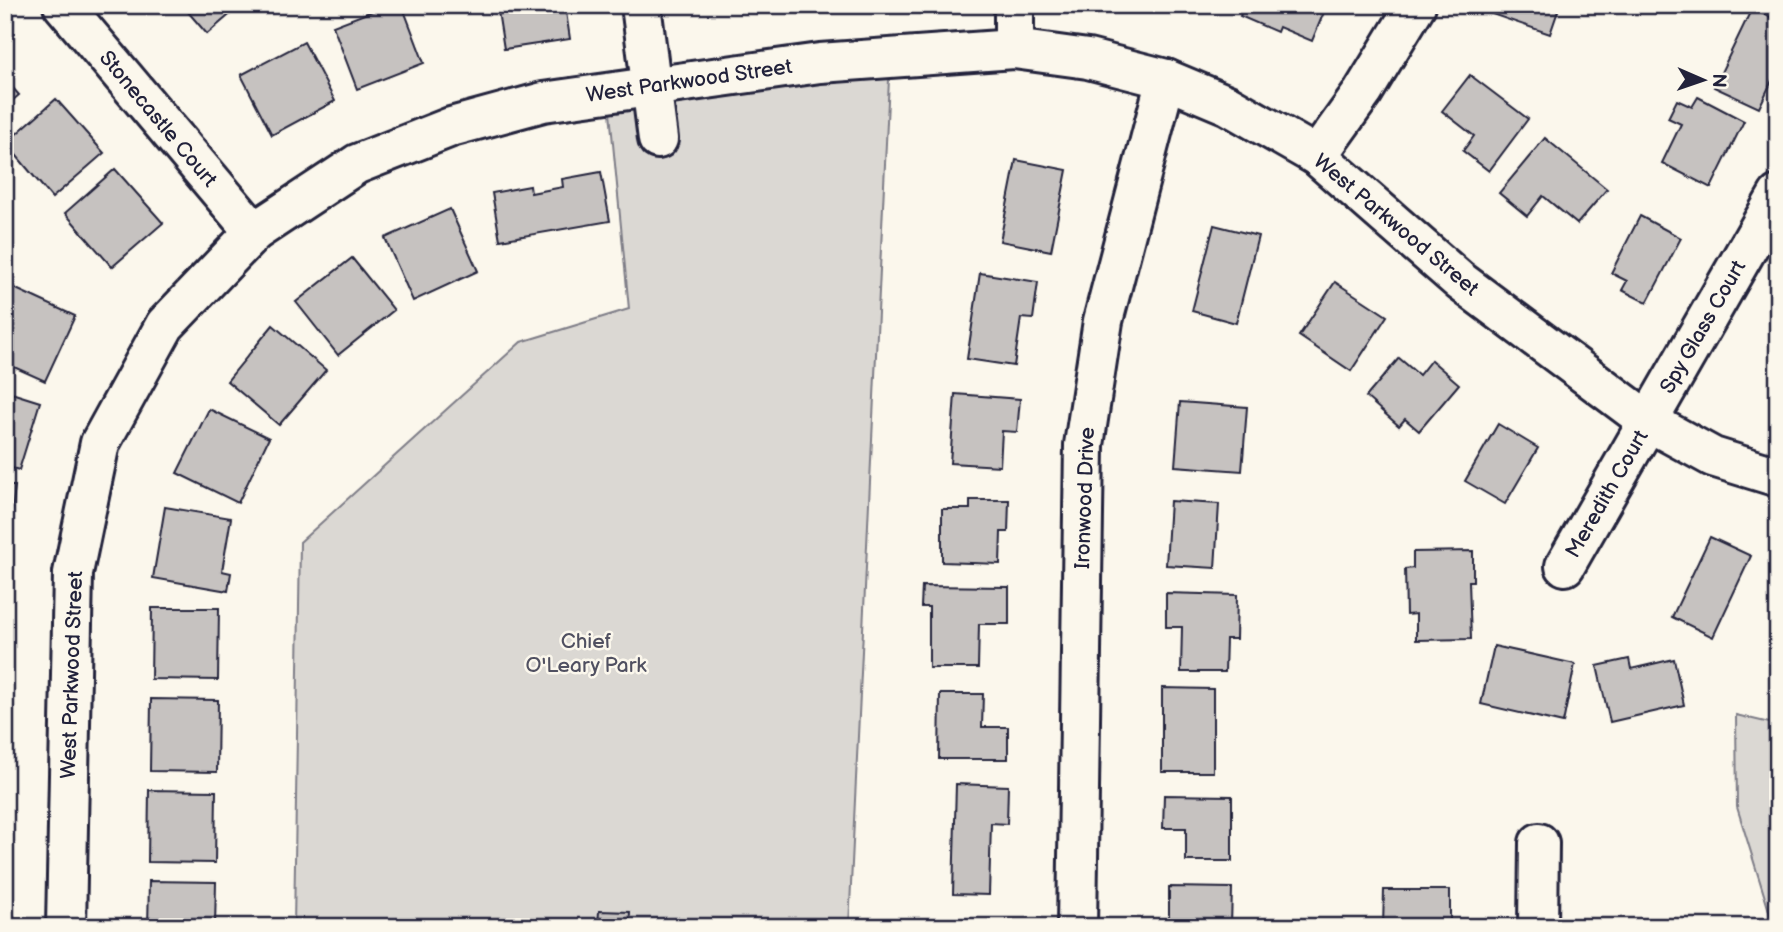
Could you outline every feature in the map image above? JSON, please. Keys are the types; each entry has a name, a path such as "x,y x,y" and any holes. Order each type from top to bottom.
{"street":[{"name":"Stonecastle Court","path":"63,5 254,232"},
{"path":"641,5 649,86 658,139"},
{"path":"1014,5 1014,49"},
{"path":"1317,156 1363,92 1416,5"},
{"name":"West Parkwood Street","path":"66,927 73,573 100,443 165,324 254,232 357,164 451,127 543,102 820,63 1014,49 1088,59 1166,79 1228,105 1317,156 1460,281 1648,422 1713,457 1778,477"},
{"name":"Ironwood Drive","path":"1077,927 1084,445 1103,321 1166,79"},
{"name":"Spy Glass Court","path":"1648,422 1778,195"},
{"name":"Meredith Court","path":"1565,566 1648,422"},
{"path":"1538,927 1539,843"}],"green space":[{"name":"Chief O'Leary Park","path":"890,58 849,927 294,927 300,542 521,342 629,309 608,92"},
{"path":"1736,715 1778,725 1778,927 1774,927 1737,807"}],"building":[{"path":"182,5 241,5 207,34"},
{"path":"388,5 402,5 424,63 357,89 333,26"},
{"path":"497,5 565,5 570,39 504,49"},
{"path":"1244,5 1327,5 1312,41 1279,27 1277,32 1240,16"},
{"path":"1489,5 1560,5 1550,34 1486,12"},
{"path":"1752,8 1778,21 1778,68 1759,108 1714,87"},
{"path":"304,42 335,101 272,135 241,75"},
{"path":"1470,75 1528,119 1489,171 1463,151 1474,136 1442,111"},
{"path":"5,79 19,95 5,107"},
{"path":"1698,97 1744,121 1711,188 1662,163 1681,124 1668,118 1677,100 1692,107"},
{"path":"56,99 104,153 52,198 6,143"},
{"path":"1545,138 1607,189 1577,224 1543,196 1527,216 1499,193"},
{"path":"1016,160 1067,170 1051,251 1000,241"},
{"path":"115,169 163,223 112,267 65,213"},
{"path":"601,172 610,221 500,240 492,193 530,186 531,193 563,187 562,179"},
{"path":"450,209 478,271 413,301 385,238"},
{"path":"1640,216 1681,238 1647,303 1622,290 1627,281 1611,273"},
{"path":"1214,225 1258,236 1236,323 1192,311"},
{"path":"352,258 394,310 338,355 296,302"},
{"path":"980,273 1038,282 1033,319 1021,318 1014,366 967,359"},
{"path":"1335,282 1387,316 1351,371 1299,336"},
{"path":"14,288 75,316 45,381 5,363 5,308"},
{"path":"273,325 326,370 279,425 227,381"},
{"path":"1399,358 1419,375 1431,360 1459,384 1419,431 1405,419 1399,426 1366,397"},
{"path":"5,391 40,402 19,470 5,466"},
{"path":"955,394 1020,399 1017,432 1002,431 1000,466 950,463"},
{"path":"1180,402 1247,407 1242,471 1175,466"},
{"path":"209,409 269,438 238,503 177,473"},
{"path":"1498,424 1538,448 1505,504 1465,481"},
{"path":"5,486 15,486 7,558 5,557"},
{"path":"970,500 1009,500 1008,532 1001,532 1000,564 942,562 942,509 970,509"},
{"path":"1170,501 1219,504 1215,568 1166,565"},
{"path":"165,507 231,518 222,571 231,573 228,591 153,578"},
{"path":"1710,537 1751,556 1713,637 1672,617"},
{"path":"1473,551 1473,581 1469,581 1471,639 1416,640 1416,614 1406,615 1405,569 1413,568 1413,552"},
{"path":"922,586 1009,587 1009,624 979,624 978,668 929,668 929,607 921,607"},
{"path":"1166,593 1237,595 1236,639 1226,639 1225,672 1181,672 1182,627 1166,627"},
{"path":"152,608 219,608 218,680 151,679"},
{"path":"1494,646 1575,664 1563,723 1481,704"},
{"path":"1629,659 1631,669 1674,659 1684,705 1610,722 1597,666"},
{"path":"1162,688 1213,689 1213,772 1162,772"},
{"path":"940,694 983,694 982,727 1008,727 1008,759 939,759"},
{"path":"151,699 218,700 217,772 150,771"},
{"path":"956,784 1008,786 1007,824 991,823 989,895 953,894"},
{"path":"149,790 216,791 215,863 148,862"},
{"path":"1164,795 1232,796 1232,861 1186,861 1186,828 1163,828"},
{"path":"149,881 216,882 215,927 148,927"},
{"path":"1169,887 1232,888 1231,927 1187,927 1187,919 1169,918"},
{"path":"1384,890 1450,890 1450,927 1383,927"},
{"path":"599,911 630,912 629,927 598,927"}]}
